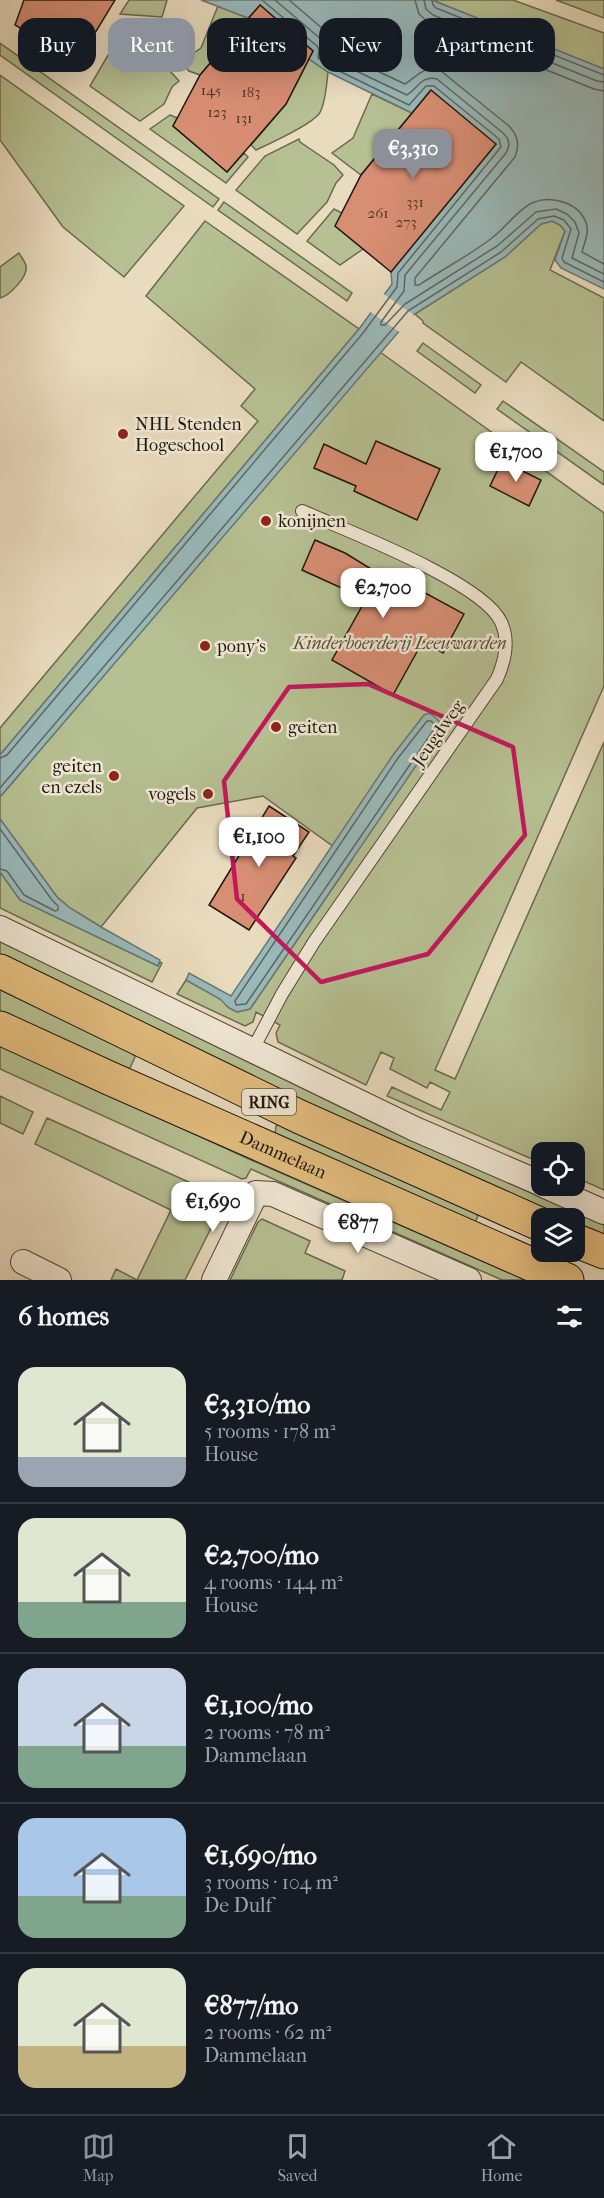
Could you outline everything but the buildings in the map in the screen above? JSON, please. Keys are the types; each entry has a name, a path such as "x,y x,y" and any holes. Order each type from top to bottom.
{"main road":[{"name":"RING","path":"0,971 300,1117 531,1221"},
{"name":"Dammelaan","path":"0,1028 567,1280"},
{"path":"585,1244 604,1252"}],"street":[{"path":"0,928 252,1052 415,1129 531,1180"},
{"path":"214,1280 256,1193 273,1194 429,1272 469,1280"},
{"path":"567,1196 604,1212"},
{"path":"23,1262 59,1280"}],"lane":[{"name":"Jeugdweg","path":"252,1052 282,994 314,942 497,679 505,662 506,633 491,607 425,564 302,511"}],"highlighted area":[{"path":"368,684 513,747 525,835 428,954 321,982 237,899 224,781 289,687"}],"green space":[{"path":"129,0 167,0 162,17 120,14"},
{"path":"432,0 513,0 604,33 604,69 555,49 555,18 477,18"},
{"path":"556,0 604,0 604,18"},
{"path":"218,6 248,18 213,18"},
{"path":"207,33 207,67 200,75 192,72 195,72 195,52 201,48"},
{"path":"0,43 18,56 18,68 0,55"},
{"path":"108,55 108,72 171,72 179,81 172,87 164,104 140,121 90,86"},
{"path":"309,59 319,66 319,72 328,72 324,100 319,114 299,129 256,150 251,145 286,104 302,72 307,72"},
{"path":"24,72 41,72 219,199 213,207"},
{"path":"0,75 184,206 124,277 63,227 0,140"},
{"path":"372,94 412,113 361,175 332,153 353,138"},
{"path":"170,115 177,118 173,126 227,172 244,153 248,157 226,183 150,129"},
{"path":"299,139 300,142 334,165 343,175 336,183 327,202 297,234 236,190 265,156"},
{"path":"224,202 352,293 347,301 218,210"},
{"path":"334,209 342,213 363,249 340,265 307,241"},
{"path":"205,221 359,329 0,755 0,728 258,421 241,406 255,389 146,296"},
{"path":"552,221 565,231 550,270 604,298 604,421 521,362 506,382 423,323 415,314 505,257 541,224"},
{"path":"19,253 26,266 24,275 13,290 0,298 0,267"},
{"path":"423,343 481,385 475,393 417,351"},
{"name":"Kinderboerderij Leeuwarden","path":"380,352 604,513 604,686 435,1070 455,1079 604,742 604,1190 585,1181 585,1142 531,1142 531,1159 387,1096 392,1087 441,1110 450,1092 430,1082 427,1088 390,1069 394,1058 381,1052 366,1085 278,1042 276,1033 280,1025 256,1012 253,1022 245,1026 177,994 186,980 221,999 229,1008 237,1012 250,1009 352,860 263,796 197,808 101,927 57,897 0,819 0,797"},
{"path":"503,401 604,472 604,485 497,409"},
{"path":"0,872 20,900 158,966 160,962 162,963 152,982 0,908"},
{"path":"0,941 386,1129 531,1193 531,1196 538,1196 565,1208 542,1208 494,1187 211,1057 0,955"},
{"path":"0,988 133,1053 135,1057 130,1068 127,1069 0,1011"},
{"path":"0,1045 249,1159 525,1280 502,1280 251,1169 246,1178 242,1179 0,1069"},
{"path":"0,1096 33,1112 23,1134 0,1123"},
{"path":"47,1118 224,1198 185,1280 137,1280 171,1210 35,1144"},
{"path":"280,1124 475,1212 478,1216 475,1222 275,1135 276,1126"},
{"path":"585,1217 604,1225 604,1234 585,1226"},
{"path":"262,1219 310,1241 305,1253 345,1271 342,1280 230,1280 258,1222"},
{"path":"116,1269 137,1280 111,1280"}],"water":[{"path":"201,0 432,0 477,18 414,18 414,72 555,72 555,49 604,69 604,289 561,268 555,260 565,231 552,221 541,224 505,257 413,315 0,797 0,755 359,329 392,284 391,272 496,144 430,91 412,113 328,72 402,72 402,18 319,18 319,66 309,59 313,51 307,46 307,18 275,18 260,5 248,18"},
{"path":"430,713 441,723 441,729 250,1009 237,1012 220,999 186,980 189,973 231,996 393,755 424,715"},
{"path":"0,819 57,897 101,927 160,960 158,966 20,900 0,872"}],"pier":[{"path":"382,293 414,315 401,333 369,311"}],"place":[{"name":"NHL Stenden Hogeschool","path":"123,434"},
{"name":"konijnen","path":"266,521"},
{"name":"pony's","path":"205,646"},
{"name":"geiten","path":"276,727"},
{"name":"geiten en ezels","path":"114,776"},
{"name":"vogels","path":"208,794"}]}
